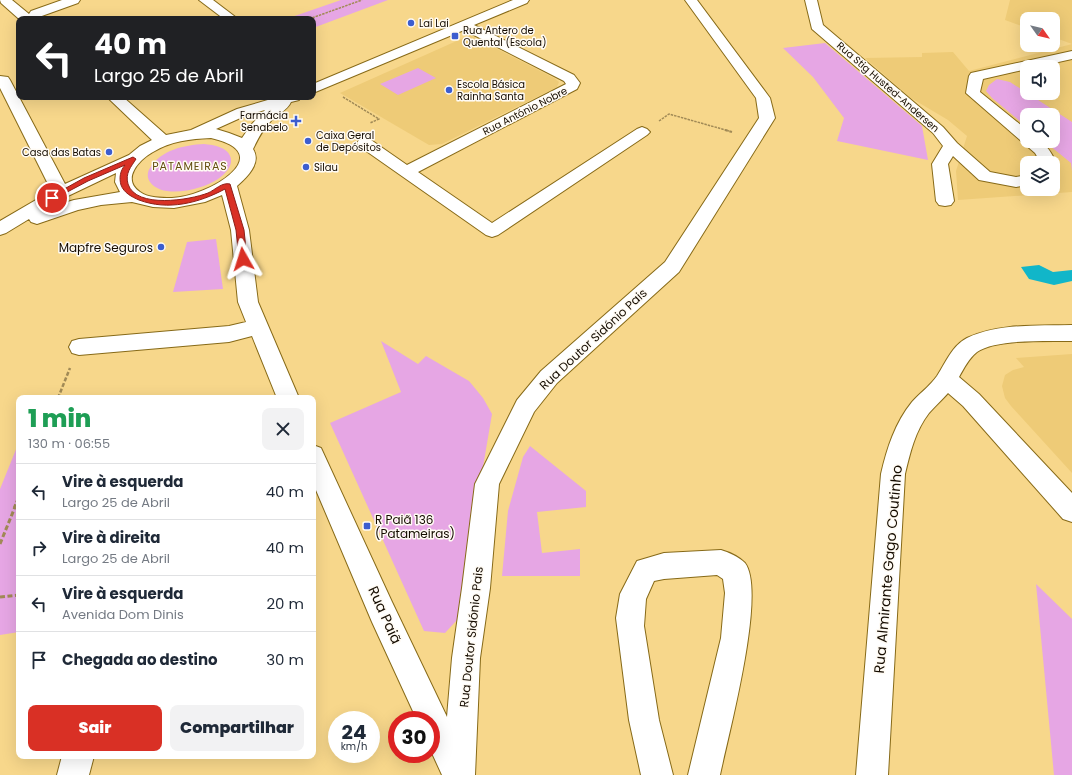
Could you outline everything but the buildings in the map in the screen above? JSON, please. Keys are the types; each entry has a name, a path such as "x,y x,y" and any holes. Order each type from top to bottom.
{"street":[{"path":"5,0 31,16 74,0"},
{"path":"205,0 228,16"},
{"path":"316,88 522,0"},
{"name":"Rua Doutor Sidónio Pais","path":"458,775 466,658 476,588 486,484 525,406 549,377 672,267 767,118 763,98 691,0"},
{"name":"Rua Stig Husted-Andersen","path":"811,0 817,26 938,130 951,146 985,176 1016,182 1020,181"},
{"name":"Rua António Nobre","path":"408,171 572,86 573,83 569,78 464,25"},
{"path":"1020,132 973,93 976,76 1072,55"},
{"path":"6,79 57,186"},
{"path":"117,100 163,141"},
{"path":"194,134 242,112 283,100"},
{"path":"245,148 254,130 262,121 271,112 289,100"},
{"path":"365,143 408,171 492,231 642,132"},
{"path":"0,231 64,191 133,159 151,146 163,141 194,134 211,133 226,136 237,141 245,148 248,156 246,166 239,176 228,185 210,194 189,201 168,203 149,201 134,196 126,188 123,179 125,169 133,159"},
{"path":"945,201 940,164 951,146"},
{"path":"1039,148 1045,156"},
{"path":"228,185 240,230 248,302 287,395"},
{"path":"0,231 74,205 134,196"},
{"path":"79,347 229,334 258,327"},
{"name":"Rua Almirante Gago Coutinho","path":"872,775 893,474 898,449 908,427 919,409 929,397 941,388 958,358 966,348 987,339 1072,333"},
{"path":"947,379 971,400 1072,511"},
{"name":"Rua Paiã","path":"316,462 382,612 458,775"},
{"path":"657,775 651,756 640,695 632,636 631,603 638,583 646,570 664,566 721,562 735,572 739,593 735,638 704,775"},
{"path":"73,775 77,759"}],"path":[{"path":"316,16 362,0"},
{"path":"339,95 379,119 351,132 365,143"},
{"path":"669,114 755,139"},
{"path":"59,395 79,347"},
{"path":"0,544 16,504"},
{"path":"0,597 16,595"}],"shaded area":[{"path":"341,0 388,0 316,27 316,16 295,16"},
{"path":"1010,0 1072,0 1072,44 1060,40 1060,12 1020,12 1020,25 1005,20"},
{"name":"Escola Básica Rainha Santa","path":"470,35 554,78 559,82 557,87 442,144 429,145 340,93"},
{"path":"825,43 922,126 928,160 837,141 844,118 813,77 783,48"},
{"path":"1072,44 1072,192 1060,193 1060,156 1020,156 1020,196 958,200 956,171 967,136 948,120 911,98 865,58 922,57 922,53 953,52 969,71 1041,52 1060,52 1060,47"},
{"path":"418,68 436,78 398,95 380,84"},
{"path":"997,79 1010,82 1020,88 1020,100 1038,100 1050,108 1020,108 1020,121 992,98 986,91 989,85"},
{"path":"1060,114 1072,122 1072,171 1071,163 1053,148 1060,148"},
{"path":"204,144 220,147 230,155 231,162 229,168 218,179 212,183 194,189 174,192 164,191 150,182 148,177 149,170 160,157 181,147"},
{"path":"216,239 223,289 173,292 187,242"},
{"path":"381,341 418,364 426,356 469,381 483,398 492,414 457,620 445,633 424,631 330,423 401,392"},
{"path":"1072,354 1072,473 1011,406 1005,398 1002,386 1005,375 1013,370 1024,367 1016,358"},
{"path":"530,446 586,491 586,507 537,512 542,553 580,549 580,576 502,576 508,511 523,457"},
{"path":"16,449 16,632 0,635 0,489"},
{"path":"1036,584 1072,619 1072,775 1054,775"}],"water":[{"path":"1039,265 1053,272 1072,270 1072,281 1054,285 1029,279 1021,267"}],"place":[{"name":"Lai Lai","path":"411,23"},
{"name":"Rua Antero de Quental (Escola)","path":"455,36"},
{"name":"Escola Básica Rainha Santa","path":"449,90"},
{"name":"Farmácia Senabelo","path":"296,121"},
{"name":"Caixa Geral de Depósitos","path":"308,141"},
{"name":"Casa das Batas","path":"109,152"},
{"name":"Silau","path":"306,167"},
{"name":"Mapfre Seguros","path":"161,247"},
{"name":"R Paiã 136 (Patameiras)","path":"367,526"}],"district":[{"name":"PATAMEIRAS","path":"190,166"}],"route":[{"path":"52,198 86,180 133,159 125,169 123,179 126,188 134,196 149,201 168,203 189,201 210,194 228,185 240,230 243,259"}]}
